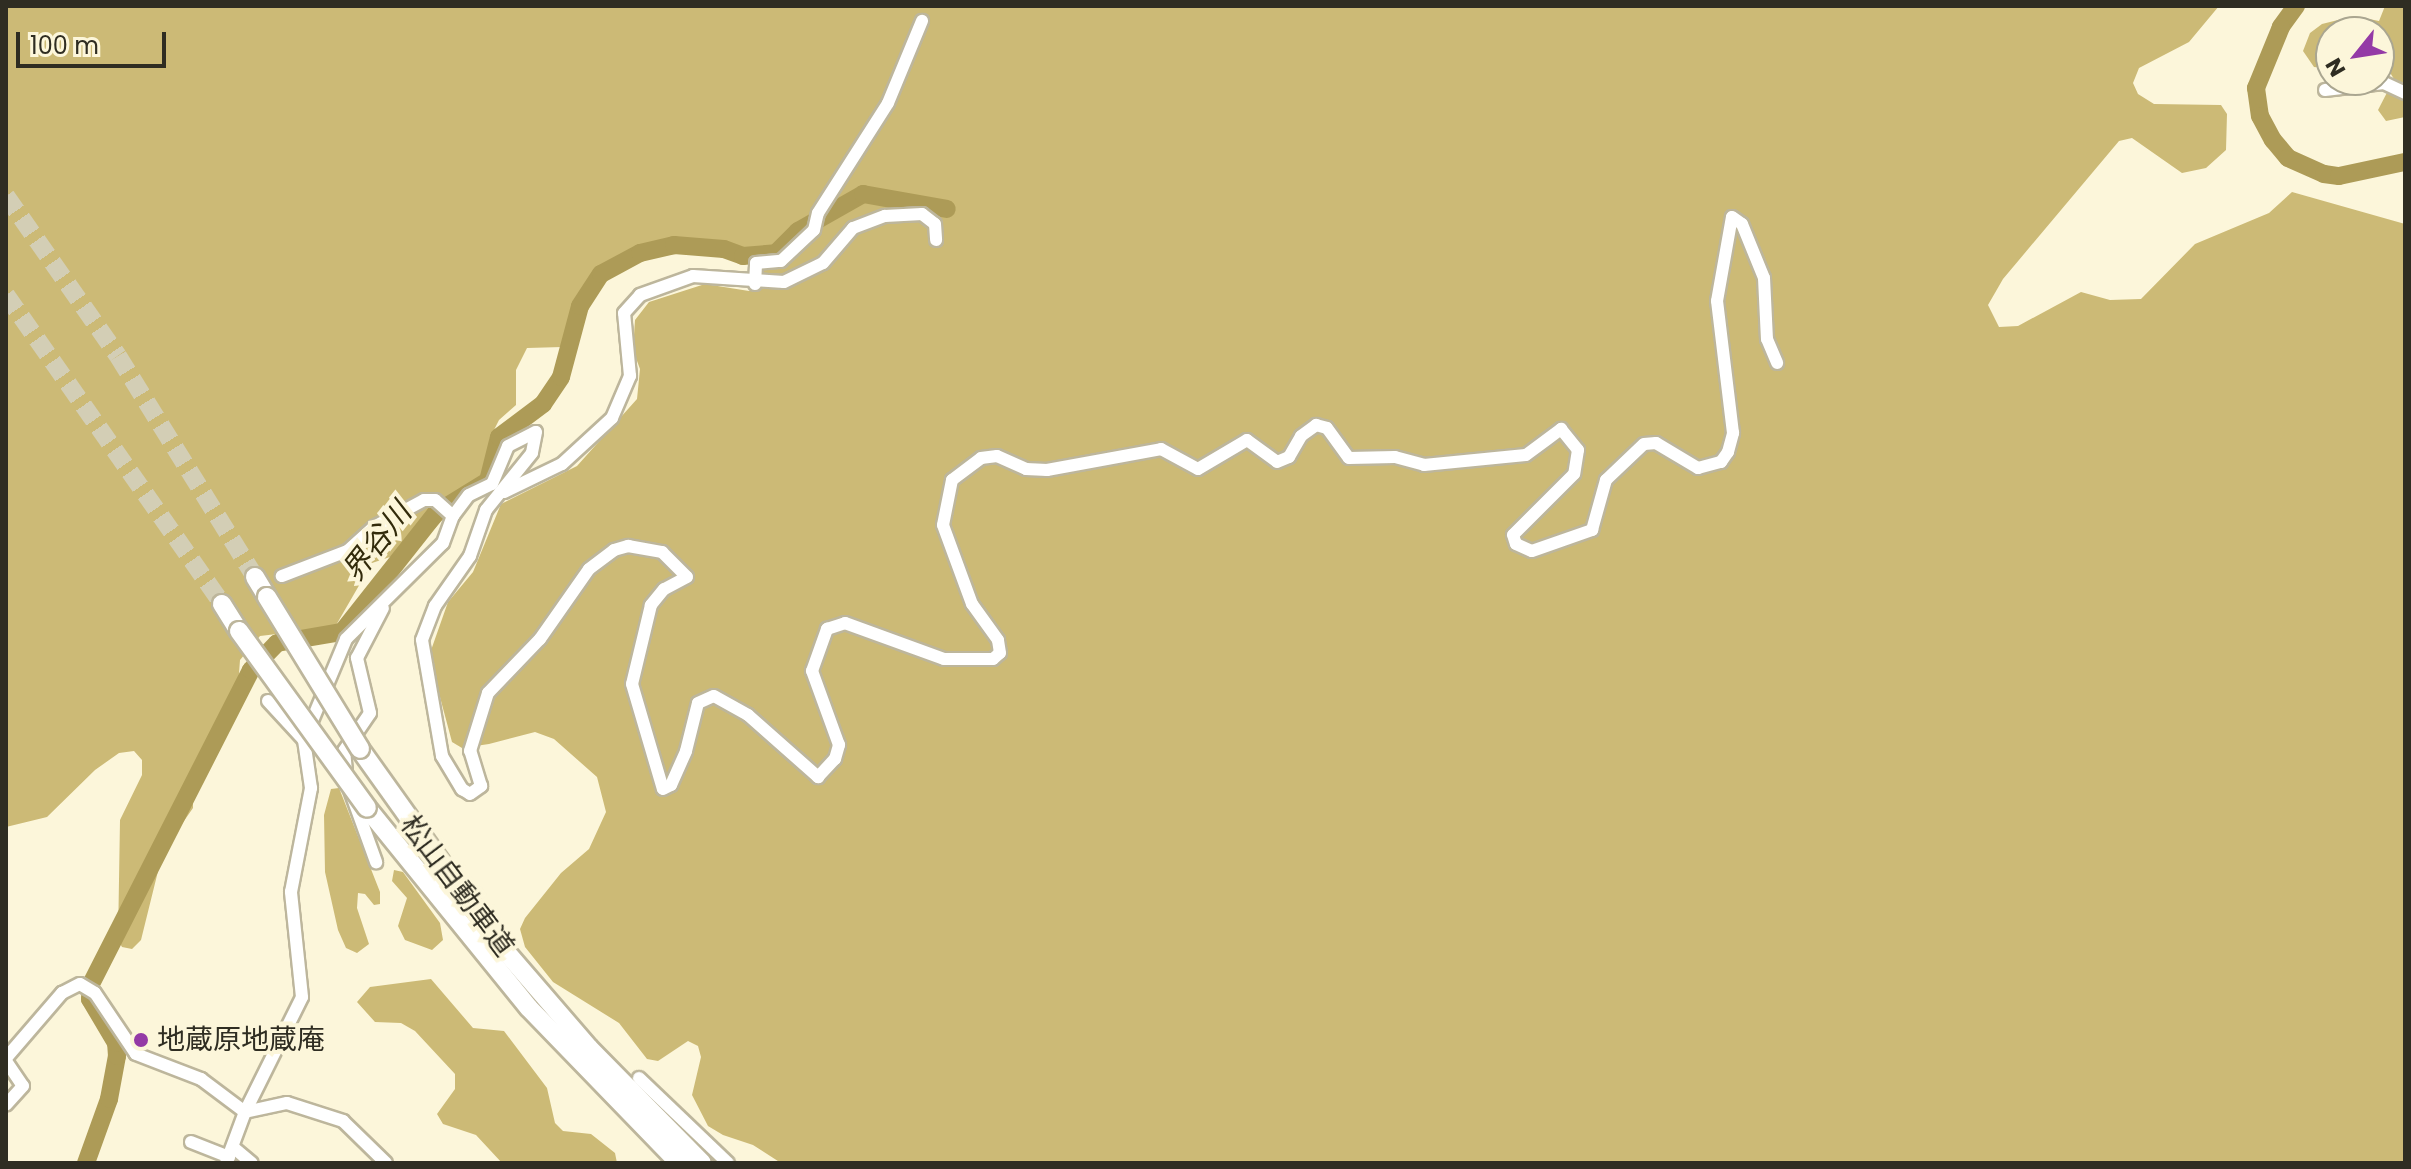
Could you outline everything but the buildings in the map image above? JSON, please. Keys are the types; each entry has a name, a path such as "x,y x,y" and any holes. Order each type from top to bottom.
{"highway":[{"name":"松山自動車道","path":"255,577 360,749 424,845 508,955 599,1059 702,1163"},
{"name":"松山自動車道","path":"222,604 367,808 529,1008 679,1163"}],"street":[{"path":"755,284 756,263 781,261 814,230 818,213 888,103 922,21"},
{"path":"504,492 562,464 621,403 630,376 623,321 630,300 693,276 755,284 784,282 813,271 853,228 885,216 922,214 935,224 936,240"},
{"path":"230,1156 245,1112 303,992 291,892 311,788 304,740 346,639 443,543 452,514 469,495 492,484 508,446 536,432 532,453 504,492 486,510 470,556 435,606 422,640 442,756 462,789 470,794 481,786 470,751 488,693 534,646 589,569 614,550 628,546 662,552 687,577 664,589 651,605 632,684 663,789 671,785 686,751 698,703 714,696 748,715 818,777 835,759 839,745 812,671 827,629 845,623 944,659 993,659 1000,653 998,640 972,604 943,525 952,480 981,458 997,456 1036,470 1161,449 1192,468 1204,469 1227,448 1247,440 1277,462 1289,457 1301,436 1316,425 1327,428 1349,458 1395,457 1424,465 1526,455 1561,429 1576,446 1577,465 1569,483 1513,535 1516,544 1532,551 1596,527 1606,480 1644,444 1656,443 1698,468 1721,462 1728,452 1733,433 1717,301 1732,217 1742,224 1764,278 1767,339 1777,363"},
{"path":"282,576 347,551 385,520 424,500 435,500 452,514"},
{"path":"376,862 358,823 343,759 370,713 357,658 386,602"},
{"path":"268,701 304,740"},
{"path":"6,1105 23,1086 6,1060 62,993 80,984 95,993 136,1054 201,1079 245,1112 287,1103 343,1121 386,1163"},
{"path":"639,1078 728,1163"},
{"path":"191,1142 252,1163"}],"shaded area":[{"path":"6,6 2219,6 2189,42 2139,68 2133,83 2138,94 2154,104 2221,105 2227,114 2226,150 2206,168 2182,173 2132,138 2119,141 2003,279 1988,305 1999,327 2018,326 2081,292 2110,300 2141,299 2195,244 2269,213 2292,192 2405,224 2405,1163 781,1163 753,1145 723,1135 708,1126 692,1095 701,1057 698,1046 688,1041 658,1061 647,1059 619,1023 553,982 525,947 520,929 525,918 561,873 589,849 606,812 597,777 554,739 535,732 462,748 452,742 429,656 448,602 473,572 501,504 577,466 637,399 640,369 633,350 635,320 649,302 705,284 749,291 761,286 762,272 725,245 673,240 639,248 597,270 575,306 562,347 527,348 516,370 516,405 499,420 490,438 483,475 417,548 372,563 335,627 260,636 240,660 238,687 193,767 193,808 163,851 141,940 132,949 122,947 118,940 120,820 142,775 142,760 134,751 119,753 95,770 47,817 6,827"},
{"path":"2385,6 2405,6 2405,117 2386,121 2378,110 2385,96 2395,96 2395,16 2381,16"},
{"path":"2315,29 2315,67 2303,51 2310,33"},
{"path":"339,788 380,892 380,904 374,905 365,894 358,893 357,908 369,944 357,953 346,948 338,930 325,872 324,815 331,789"},
{"path":"394,870 403,872 440,923 443,940 432,950 405,940 398,926 407,898 392,881"},
{"path":"431,979 473,1028 504,1031 547,1088 555,1123 563,1131 591,1134 615,1153 617,1163 502,1163 476,1135 443,1124 437,1114 455,1089 455,1074 415,1031 401,1023 375,1022 357,1002 370,987"}],"waterway":[{"path":"2296,6 2281,27 2256,88 2260,116 2273,140 2288,158 2324,174 2339,176 2405,162"},
{"name":"界谷川","path":"86,1163 109,1099 117,1056 116,1043 90,999 91,984 251,670 277,643 342,632 436,513 488,481 499,437 543,404 561,377 580,306 601,274 640,253 674,245 724,249 743,256 776,253 798,231 863,194 947,209"}],"tunnel":[{"path":"6,196 118,356 255,577"},
{"path":"6,295 222,604"}],"place":[{"name":"地蔵原地蔵庵","path":"141,1040"}]}
